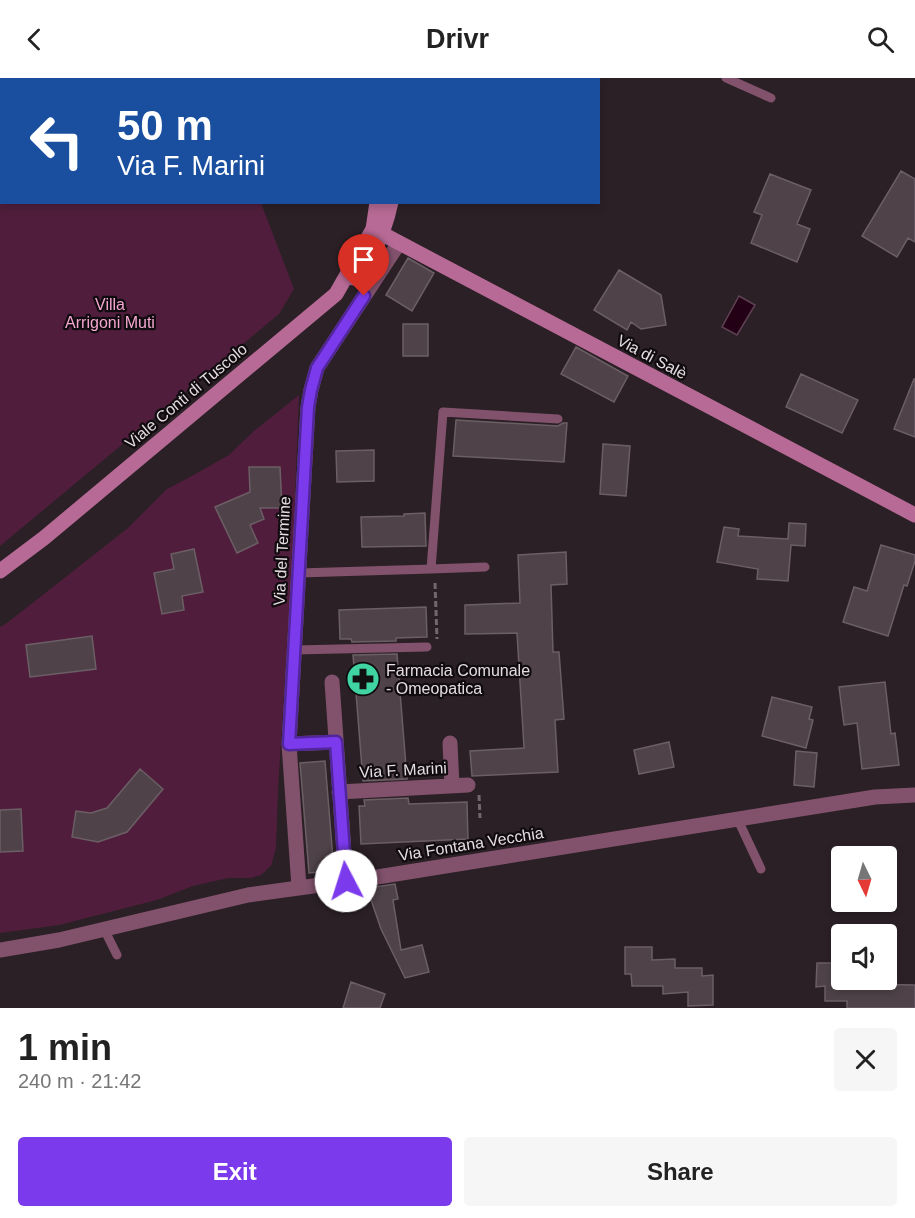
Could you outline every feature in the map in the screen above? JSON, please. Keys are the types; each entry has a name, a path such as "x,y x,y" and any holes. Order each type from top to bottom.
{"main road":[{"path":"376,204 377,231"},
{"path":"377,231 390,204"},
{"name":"Via di Salè","path":"377,231 915,515"},
{"name":"Viale Conti di Tuscolo","path":"0,571 44,538 336,294 358,273 371,255 377,231"}],"street":[{"name":"Via del Termine","path":"298,887 289,744 308,407 317,368 399,243"},
{"path":"332,682 346,881"},
{"path":"289,744 336,742"},
{"path":"450,743 452,786"},
{"name":"Via F. Marini","path":"339,792 468,785"},
{"name":"Via Fontana Vecchia","path":"0,950 40,944 237,897 874,797 915,795"}],"lane":[{"path":"726,78 771,98"},
{"path":"431,569 443,412 558,419"},
{"path":"299,573 485,567"},
{"path":"294,650 428,647"},
{"path":"738,820 761,869"},
{"path":"104,929 117,955"}],"path":[{"path":"435,589 438,648"},
{"path":"480,808 480,818"}],"green space":[{"name":"Villa Arrigoni Muti","path":"0,204 261,204 294,289 279,314 0,546"},
{"path":"299,395 276,848 271,866 261,875 251,878 228,878 193,886 157,900 59,925 0,933 0,852 23,851 21,809 0,810 0,627 128,528 167,489 229,455 254,431","holes":["249,467 280,467 281,507 260,508 264,519 250,525 258,543 237,553 215,507 250,492","194,549 203,592 182,596 184,610 162,614 154,573 174,569 172,554","92,636 96,669 30,677 26,645","140,769 163,788 127,832 98,842 72,837 76,811 91,813 107,808"]}],"shaded area":[{"path":"739,296 755,305 737,335 722,327"}],"building":[{"path":"901,171 915,179 915,242 908,238 897,257 862,236"},
{"path":"770,174 811,190 797,224 810,229 797,262 751,243 762,215 754,212"},
{"path":"408,258 434,273 412,311 386,295"},
{"path":"619,270 661,295 666,325 641,329 631,322 627,330 594,310"},
{"path":"403,324 428,324 428,356 403,356"},
{"path":"576,347 628,376 614,402 561,374"},
{"path":"801,374 858,400 842,433 786,407"},
{"path":"915,379 915,437 894,429"},
{"path":"456,420 558,426 567,423 564,462 453,456"},
{"path":"603,444 630,446 626,496 600,494"},
{"path":"374,450 374,481 337,482 336,451"},
{"path":"249,467 280,467 282,508 260,508 264,519 250,525 258,543 237,553 215,507 250,492"},
{"path":"425,513 426,546 362,547 361,517"},
{"path":"789,523 806,524 805,546 791,545 788,581 757,579 758,569 717,562 724,527 739,529 738,536 788,539"},
{"path":"881,545 915,555 907,586 904,585 888,636 843,622 854,587 867,591"},
{"path":"194,549 203,592 182,596 184,610 162,614 154,573 174,569 171,554"},
{"path":"566,552 567,584 551,585 553,652 559,652 564,719 555,720 558,772 472,776 470,751 524,748 517,633 465,634 465,605 520,603 518,555"},
{"path":"426,607 427,637 396,638 396,641 352,642 351,639 340,639 339,610"},
{"path":"92,636 96,669 30,677 26,645"},
{"path":"397,654 407,779 363,781 353,655"},
{"path":"885,682 891,734 895,733 899,765 862,769 857,723 844,725 839,687"},
{"path":"772,697 812,707 809,719 813,720 806,748 762,736"},
{"path":"669,742 674,767 639,774 634,750"},
{"path":"796,751 817,753 814,787 794,785"},
{"path":"325,761 334,871 309,873 300,763"},
{"path":"140,769 163,789 127,832 98,842 72,837 76,811 91,813 107,808"},
{"path":"408,798 409,804 467,802 468,839 361,844 359,806 365,806 364,800"},
{"path":"21,809 23,851 0,852 0,810"},
{"path":"395,884 398,899 393,900 401,950 422,945 429,972 405,978 381,929 367,888"},
{"path":"625,947 652,947 652,960 675,959 675,968 702,968 702,976 713,975 713,1005 688,1006 688,992 663,994 663,986 632,986 631,974 625,974"},
{"path":"817,963 831,963 831,990 897,990 897,985 915,985 915,1008 847,1008 847,1001 825,1001 825,986 816,987"},
{"path":"351,982 385,994 380,1008 343,1008"}],"place":[{"name":"Farmacia Comunale - Omeopatica","path":"363,679"}],"route":[{"path":"346,881 336,742 289,744 308,407 317,368 364,296"}]}
